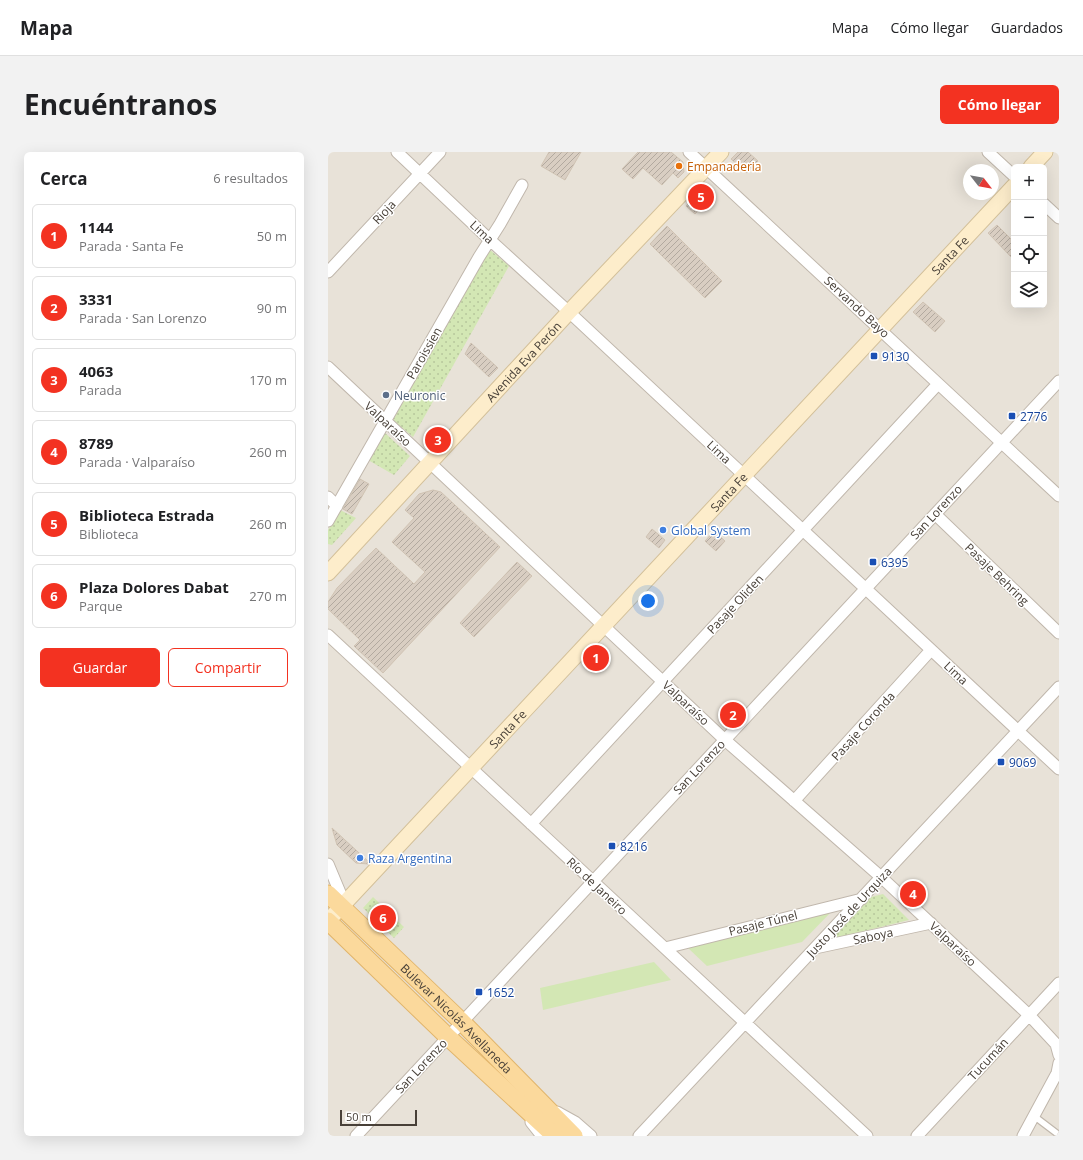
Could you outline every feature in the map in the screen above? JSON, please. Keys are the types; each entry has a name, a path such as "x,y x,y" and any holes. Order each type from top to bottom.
{"main road":[{"name":"Avenida Eva Perón","path":"328,573 569,312 721,152"},
{"path":"1034,164 1045,152"},
{"name":"Santa Fe","path":"328,921 1011,189"},
{"name":"Bulevar Nicolás Avellaneda","path":"328,894 462,1022 544,1105"},
{"name":"Bulevar Nicolás Avellaneda","path":"328,921 448,1037 513,1097"},
{"path":"513,1097 555,1136"},
{"path":"544,1105 574,1136"}],"street":[{"name":"Lima","path":"397,152 1059,769"},
{"name":"Rioja","path":"328,272 440,152"},
{"name":"Servando Bayo","path":"689,152 1059,496"},
{"path":"988,152 1011,173"},
{"name":"Paroissien","path":"328,521 522,185"},
{"path":"1047,207 1059,218"},
{"name":"Valparaíso","path":"328,368 662,682 725,740 882,877 1029,1015 1056,1044 1059,1055"},
{"name":"San Lorenzo","path":"356,1136 1059,381"},
{"name":"Pasaje Oliden","path":"531,824 938,384"},
{"path":"328,498 337,506"},
{"name":"Pasaje Behring","path":"935,514 1059,633"},
{"name":"Río de Janeiro","path":"328,635 867,1136"},
{"name":"Pasaje Coronda","path":"794,801 931,650"},
{"name":"Justo José de Urquiza","path":"639,1136 1059,688"},
{"path":"328,864 340,895 341,906"},
{"name":"Pasaje Túnel","path":"665,948 862,898"},
{"name":"Saboya","path":"815,948 931,923"},
{"name":"Tucumán","path":"917,1136 1059,982"},
{"path":"1023,1136 1057,1073 1059,1063"},
{"name":"Bulevar Nicolás Avellaneda","path":"513,1097 542,1136"},
{"name":"Bulevar Nicolás Avellaneda","path":"544,1105 575,1122 591,1136"}],"lane":[{"path":"1034,1116 1059,1135"}],"shaded area":[{"path":"328,152 1059,152 1059,1136 328,1136"}],"green space":[{"path":"489,249 509,266 413,437 393,420"},
{"path":"384,432 410,456 394,475 368,460"},
{"path":"340,510 356,518 332,545 328,544 328,530"},
{"path":"883,894 909,920 828,940 871,897"},
{"path":"373,897 404,927 394,938 363,908"},
{"path":"833,910 802,942 707,966 688,948"},
{"path":"654,962 671,980 543,1010 540,988"}],"building":[{"path":"549,152 581,152 565,180 541,166"},
{"path":"638,152 671,152 683,162 684,172 678,178 673,173 662,185 643,168 633,179 622,169"},
{"path":"738,152 748,152 758,161 747,173 731,159"},
{"path":"710,187 712,196 695,214 686,206 704,188"},
{"path":"997,225 1011,239 1011,257 988,233"},
{"path":"667,226 722,281 705,298 650,244"},
{"path":"923,302 945,321 935,332 913,312"},
{"path":"471,343 498,368 489,377 465,354"},
{"path":"360,479 369,484 352,514 343,509"},
{"path":"433,490 441,492 500,547 383,673 354,646 360,640 328,609 328,602 337,588 376,548 414,584 425,572 392,542 414,518 405,510 419,494"},
{"path":"652,529 665,540 659,548 646,537"},
{"path":"714,531 725,541 716,551 705,541"},
{"path":"517,562 532,576 474,637 460,623"},
{"path":"332,828 370,863 356,863 337,845"}],"place":[{"name":"Empanaderia","path":"679,166"},
{"name":"Biblioteca Estrada","path":"701,197"},
{"name":"9130","path":"874,356"},
{"name":"Neuronic","path":"386,395"},
{"name":"2776","path":"1012,416"},
{"name":"4063","path":"438,440"},
{"name":"Global System","path":"663,530"},
{"name":"6395","path":"873,562"},
{"name":"1144","path":"596,658"},
{"name":"3331","path":"733,715"},
{"name":"9069","path":"1001,762"},
{"name":"8216","path":"612,846"},
{"name":"Raza Argentina","path":"360,858"},
{"name":"8789","path":"913,894"},
{"name":"Plaza Dolores Dabat","path":"383,918"},
{"name":"1652","path":"479,992"}]}
